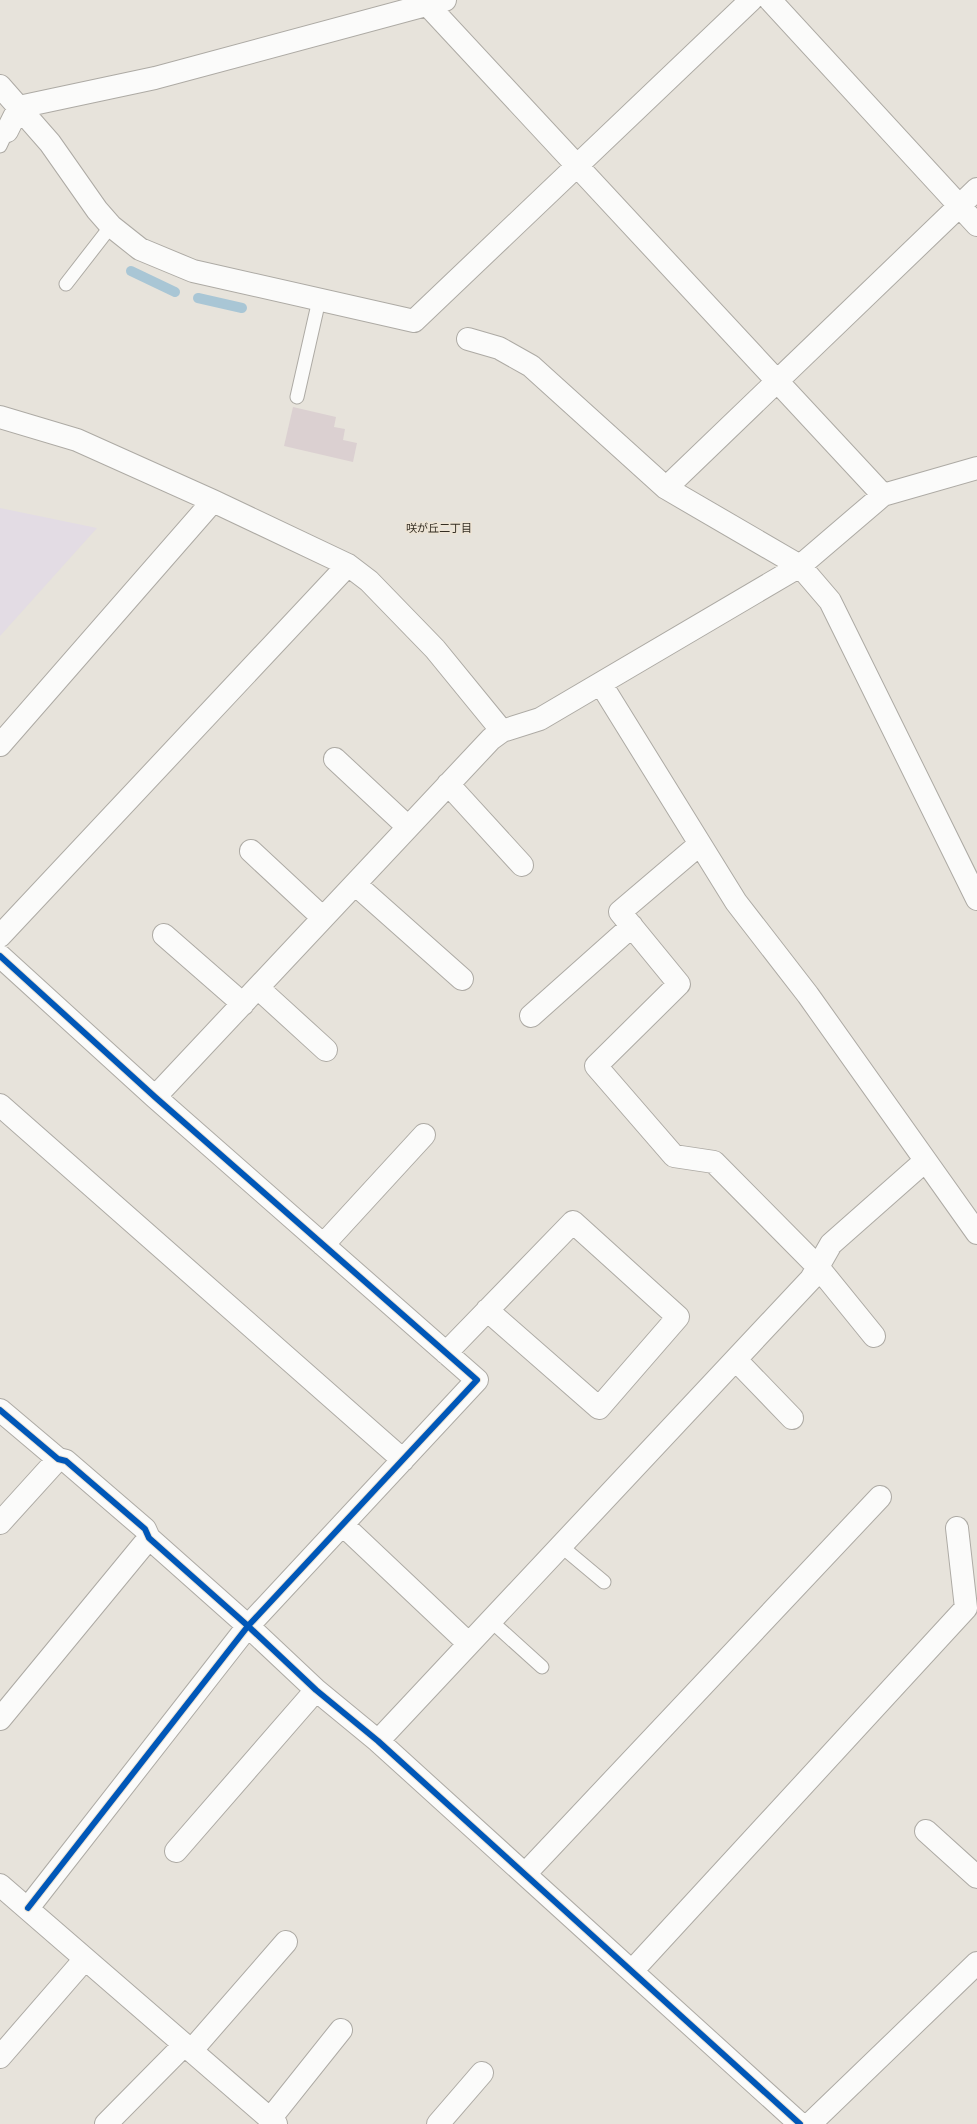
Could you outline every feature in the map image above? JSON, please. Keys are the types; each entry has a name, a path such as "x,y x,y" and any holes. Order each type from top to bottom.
{"street":[{"path":"0,86 10,124 50,143 97,210 108,230 140,249 192,271 318,306 414,321 751,0"},
{"path":"770,0 977,225"},
{"path":"10,124 155,78 432,2 576,166 883,495"},
{"path":"666,488 977,189"},
{"path":"468,339 499,348 531,366 666,488 800,566 830,601 977,899"},
{"path":"0,417 77,440 213,501 348,565 369,582 435,649 502,731"},
{"path":"155,1097 491,738 502,731 540,718 601,684 800,566 883,495 977,468"},
{"path":"0,745 213,501"},
{"path":"0,936 348,565"},
{"path":"601,684 736,902 808,995 977,1234"},
{"path":"336,759 408,827"},
{"path":"448,784 522,864"},
{"path":"700,844 620,912 679,984 596,1066 674,1156 714,1162 818,1267 874,1336"},
{"path":"251,851 323,918"},
{"path":"355,884 462,979"},
{"path":"531,1016 632,926"},
{"path":"164,935 243,1004"},
{"path":"0,956 155,1097 477,1380 248,1626 28,1908"},
{"path":"258,988 326,1050"},
{"path":"0,1105 402,1460"},
{"path":"322,1244 424,1135"},
{"path":"378,1741 811,1279 831,1244 925,1161"},
{"path":"446,1353 487,1310 572,1222 678,1318 599,1408 487,1310"},
{"path":"736,1360 792,1418"},
{"path":"0,1410 58,1459 66,1462 145,1529 149,1538 248,1626 316,1690 378,1741 800,2124"},
{"path":"0,1523 58,1459"},
{"path":"525,1874 880,1497"},
{"path":"343,1525 469,1644"},
{"path":"632,1970 966,1608 957,1528"},
{"path":"0,1719 149,1538"},
{"path":"176,1852 316,1690"},
{"path":"926,1831 977,1877"},
{"path":"0,1885 273,2122 341,2030"},
{"path":"106,2124 188,2048 286,1942"},
{"path":"0,2057 86,1959"},
{"path":"810,2124 977,1962"},
{"path":"438,2124 482,2073"}],"lane":[{"path":"66,284 108,230"},
{"path":"297,397 318,306"},
{"path":"561,1546 604,1582"},
{"path":"490,1621 542,1667"}],"shaded area":[{"path":"0,508 97,528 0,636"}],"building":[{"path":"293,407 336,417 334,427 345,429 343,440 357,443 353,462 284,446"}],"waterway":[{"path":"131,271 175,292"},
{"path":"198,298 242,308"}],"cycle path":[{"path":"0,956 155,1097 477,1380 248,1626 28,1908"},
{"path":"0,1410 58,1459 66,1461 145,1529 149,1538 248,1626 316,1690 378,1741 800,2124"}],"district":[{"name":"咲が丘二丁目","path":"439,528"}]}
